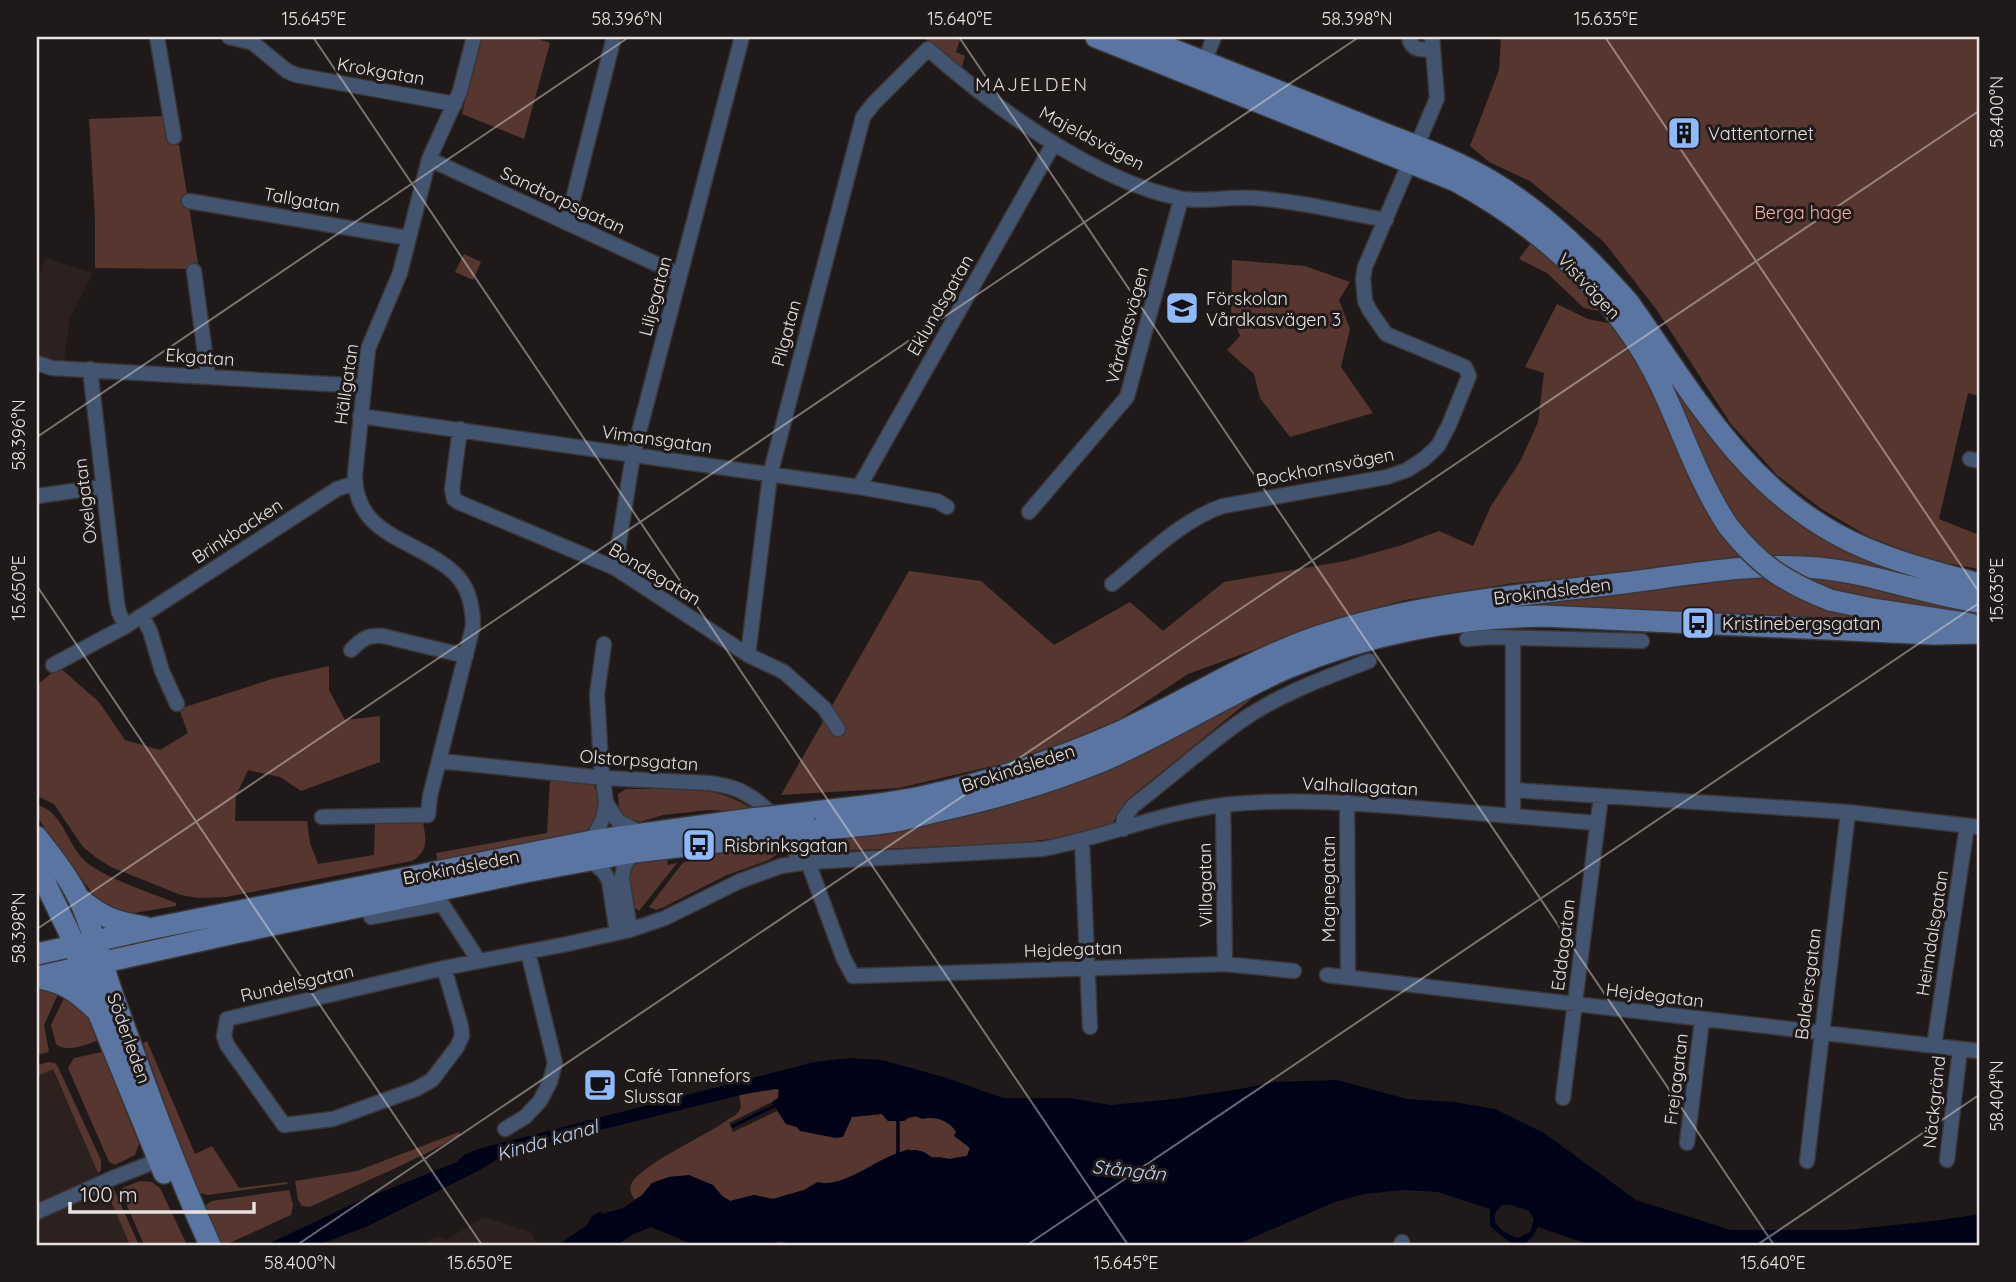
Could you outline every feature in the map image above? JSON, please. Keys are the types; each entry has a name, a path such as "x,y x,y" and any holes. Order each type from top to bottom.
{"main road":[{"name":"Vistvägen","path":"1096,37 1201,69 1413,154 1457,164 1494,183 1554,227 1629,303 1718,431 1770,488 1804,514 1848,540 1889,557 1979,584"},
{"name":"Vistvägen","path":"1140,37 1201,69"},
{"name":"Vistvägen","path":"1413,154 1517,219 1554,248 1613,308 1661,386 1704,487 1728,526 1760,562 1791,583 1830,600 1979,626"},
{"name":"Brokindsleden","path":"812,822 873,805 971,785 1032,767 1124,729 1241,669 1304,642 1368,621 1437,607 1742,568 1793,566 1848,573 1979,602"},
{"name":"Brokindsleden","path":"37,954 154,928 638,843 812,822 892,822 972,804 1033,786 1101,761 1309,660 1370,639 1441,624 1495,617 1544,616 1934,634 1979,633"},
{"name":"Söderleden","path":"37,837 59,865 78,898 91,964 165,1158 201,1241"},
{"name":"Brokindsleden","path":"37,977 525,872 591,851"},
{"name":"Söderleden","path":"37,866 65,923 85,943"},
{"path":"78,898 105,918 154,928"},
{"path":"37,977 73,989 108,1011 122,977 130,966 150,952"}],"street":[{"path":"157,37 174,137"},
{"name":"Krokgatan","path":"229,37 253,43 287,71 296,75 455,104"},
{"name":"Hällgatan","path":"321,817 428,816 430,796 473,626 471,600 463,584 445,565 376,525 361,504 355,483 359,416 368,349 400,274 429,159 460,92 474,37"},
{"path":"567,223 614,37"},
{"name":"Liljegatan","path":"615,568 633,455 742,37"},
{"path":"1201,69 1214,37"},
{"path":"1409,37 1414,47 1433,43"},
{"name":"Bockhornsvägen","path":"1112,584 1180,529 1208,511 1223,506 1387,477 1408,470 1437,446 1449,425 1469,376 1468,372 1465,368 1387,334 1370,312 1363,290 1365,267 1437,97 1433,43"},
{"name":"Majeldsvägen","path":"928,49 979,92 1054,143 1138,186 1181,199 1254,198 1386,220"},
{"name":"Pilgatan","path":"748,655 770,475 863,117 928,49"},
{"name":"Eklundsgatan","path":"859,487 1054,143"},
{"name":"Sandtorpsgatan","path":"429,159 680,275"},
{"name":"Vårdkasvägen","path":"1030,512 1127,397 1181,199"},
{"name":"Tallgatan","path":"189,201 408,238"},
{"path":"194,271 208,376"},
{"name":"Ekgatan","path":"37,363 52,368 362,386"},
{"name":"Oxelgatan","path":"90,369 117,603 119,614 126,626"},
{"name":"Vimansgatan","path":"359,416 859,487 937,501 947,506"},
{"name":"Bondegatan","path":"460,429 452,489 454,499 615,568 748,655 784,672 824,708 838,729"},
{"name":"Brinkbacken","path":"52,665 126,626 337,489 355,483"},
{"path":"37,496 102,487"},
{"path":"142,616 177,704"},
{"path":"351,650 370,635 466,656"},
{"path":"1467,639 1491,637 1642,641"},
{"path":"1513,638 1513,816"},
{"path":"604,644 597,694 606,803 591,851 609,881 623,932"},
{"path":"371,917 442,904 479,961 623,932 665,918 758,873 803,862 1005,852 1043,849 1082,841 1123,829 1124,818 1133,806 1239,722 1312,683 1368,661"},
{"name":"Olstorpsgatan","path":"440,761 603,778 709,783 746,794 780,824 793,845 853,975"},
{"path":"1514,790 1847,812 1973,826"},
{"name":"Eddagatan","path":"1563,1098 1601,796"},
{"name":"Valhallagatan","path":"1123,829 1223,805 1276,802 1347,802 1597,823"},
{"name":"Magnegatan","path":"1347,802 1348,976"},
{"path":"606,803 638,843 624,866 623,932"},
{"name":"Villagatan","path":"1223,805 1225,964"},
{"name":"Baldersgatan","path":"1807,1161 1847,812"},
{"name":"Heimdalsgatan","path":"1934,1046 1973,826"},
{"path":"1082,841 1090,1027"},
{"path":"505,1129 525,1117 540,1101 550,1082 555,1063 528,952"},
{"name":"Rundelsgatan","path":"444,968 463,1031 457,1047 425,1085 341,1116 284,1125 225,1040 227,1019 444,968 479,961"},
{"name":"Hejdegatan","path":"853,975 1225,964 1294,971"},
{"name":"Hejdegatan","path":"1327,975 1979,1051"},
{"name":"Frejagatan","path":"1687,1143 1702,1020"},
{"name":"Näckgränd","path":"1947,1160 1960,1049"},
{"path":"37,1212 165,1158"}],"shaded area":[{"path":"45,258 93,273 70,318 64,361 45,359 37,354 37,286"},
{"path":"52,1069 100,1176 37,1205 37,1076"},
{"path":"105,1188 130,1245 37,1245 37,1219"},
{"path":"484,1217 531,1232 537,1245 428,1245 425,1242 439,1236 446,1240"}],"green space":[{"path":"480,37 532,37 550,43 524,139 462,114"},
{"path":"923,37 961,37 956,52 965,56 961,70"},
{"name":"Berga hage","path":"1501,37 1979,37 1979,396 1968,393 1939,519 1979,535 1979,569 1930,560 1869,537 1820,508 1777,475 1731,424 1656,309 1604,242 1530,181 1489,162 1470,146 1499,70"},
{"path":"165,116 171,145 179,145 199,269 95,268 89,119"},
{"path":"1533,240 1607,313 1584,308 1547,273 1519,259"},
{"path":"464,254 481,262 473,280 455,272"},
{"path":"1232,260 1305,266 1350,282 1339,300 1350,329 1341,367 1373,413 1290,437 1260,398 1254,374 1227,350 1240,336 1231,311"},
{"path":"1557,304 1588,319 1612,324 1625,339 1748,560 1514,583 1405,600 1341,618 1188,674 1120,719 1026,758 899,788 781,795 909,571 981,581 1054,645 1130,602 1163,631 1224,582 1345,561 1399,546 1439,531 1473,546 1491,506 1521,460 1538,422 1544,373 1525,367"},
{"path":"1654,350 1762,490 1979,591 1770,560 1749,539 1716,492"},
{"path":"1791,573 1979,610 1979,614 1879,602 1827,590"},
{"path":"1768,576 1930,624 1517,609 1517,604"},
{"path":"329,666 329,690 345,720 380,716 380,762 301,791 280,777 248,770 236,796 235,821 307,821 310,843 318,864 374,855 375,824 423,822 424,849 412,861 226,897 198,898 181,895 111,867 98,859 83,847 54,804 37,796 37,685 59,667 99,702 125,740 160,750 188,733 179,709 275,678"},
{"path":"1255,696 1127,800 1112,824 1070,837 1013,843 815,852 815,841 897,832 976,814 1077,783 1127,762"},
{"path":"550,779 593,784 598,798 597,812 592,824 582,835 438,865 436,853 547,833"},
{"path":"626,789 706,791 736,800 750,808 663,815 640,822 627,818 619,807 618,794"},
{"path":"37,805 53,814 80,855 94,868 176,903 176,906 122,915 98,901 37,817"},
{"path":"782,844 780,852 769,860 727,875 664,907 656,910 649,907 684,862 706,859 706,855"},
{"path":"640,860 667,860 668,865 677,863 639,911 632,906 625,877 634,863"},
{"path":"37,990 60,990 44,1025 49,1052 37,1055"},
{"path":"66,994 87,1015 97,1041 70,1048 56,1044 51,1025"},
{"path":"147,1041 195,1154 212,1146 239,1188 288,1182 287,1184 208,1195 200,1193 143,1043"},
{"path":"102,1052 139,1144 135,1155 115,1165 109,1162 68,1068 74,1058"},
{"path":"49,1062 58,1067 101,1160 101,1171 98,1173 53,1069 37,1076 37,1065"},
{"path":"779,1089 778,1099 729,1123 733,1132 777,1111 786,1124 797,1127 800,1131 852,1117 882,1114 888,1121 904,1121 914,1117 928,1117 948,1123 970,1148 967,1156 949,1159 908,1149 850,1177 827,1183 818,1182 804,1190 773,1199 754,1195 730,1201 713,1185 676,1176 652,1183 643,1195 635,1200 630,1187 636,1177 659,1160 737,1114 740,1108 739,1095"},
{"path":"459,1132 460,1135 423,1155 310,1207 302,1206 298,1200 295,1181 357,1171"},
{"path":"140,1181 152,1182 160,1188 187,1245 144,1245 120,1189"},
{"path":"113,1187 139,1245 130,1245 105,1188"},
{"path":"289,1190 293,1205 291,1215 222,1245 205,1209 207,1204 212,1201"}],"water":[{"path":"849,1058 882,1060 947,1078 1003,1098 1070,1098 1111,1105 1173,1099 1274,1082 1337,1080 1407,1099 1454,1102 1495,1109 1544,1133 1636,1200 1731,1230 1847,1230 1979,1214 1979,1245 1591,1245 1538,1227 1527,1242 1516,1244 1490,1226 1490,1209 1438,1192 1404,1190 1364,1194 1335,1202 1236,1245 1130,1245 1118,1242 1096,1245 798,1245 780,1241 769,1245 694,1245 651,1227 617,1245 558,1245 587,1225 592,1216 601,1211 602,1214 623,1208 642,1195 652,1183 669,1177 689,1175 713,1185 730,1201 754,1195 773,1199 804,1190 818,1182 831,1183 846,1179 892,1155 907,1151 920,1151 932,1158 950,1159 967,1156 970,1148 954,1136 956,1132 946,1122 916,1116 908,1117 904,1121 888,1121 882,1114 852,1117 843,1137 836,1138 800,1131 797,1127 786,1124 772,1102 778,1098 779,1090 776,1089 749,1093 502,1156 478,1171 368,1226 318,1245 266,1245 359,1201 457,1162 464,1155 478,1149 814,1062","holes":["1503,1205 1529,1211 1534,1219 1530,1232 1518,1238 1501,1229 1495,1220 1497,1210"]}],"waterway":[{"path":"733,1126 774,1106"},
{"path":"898,1121 898,1153"}],"place":[{"name":"Vattentornet","path":"1684,133"},
{"name":"Förskolan Vårdkasvägen 3","path":"1182,308"},
{"name":"Kristinebergsgatan","path":"1698,623"},
{"name":"Risbrinksgatan","path":"699,845"},
{"name":"Café Tannefors Slussar","path":"600,1085"}],"district":[{"name":"MAJELDEN","path":"1032,84"}],"water label":[{"name":"Kinda kanal","path":"547,1140"},
{"name":"Stångån","path":"1129,1170"}]}
